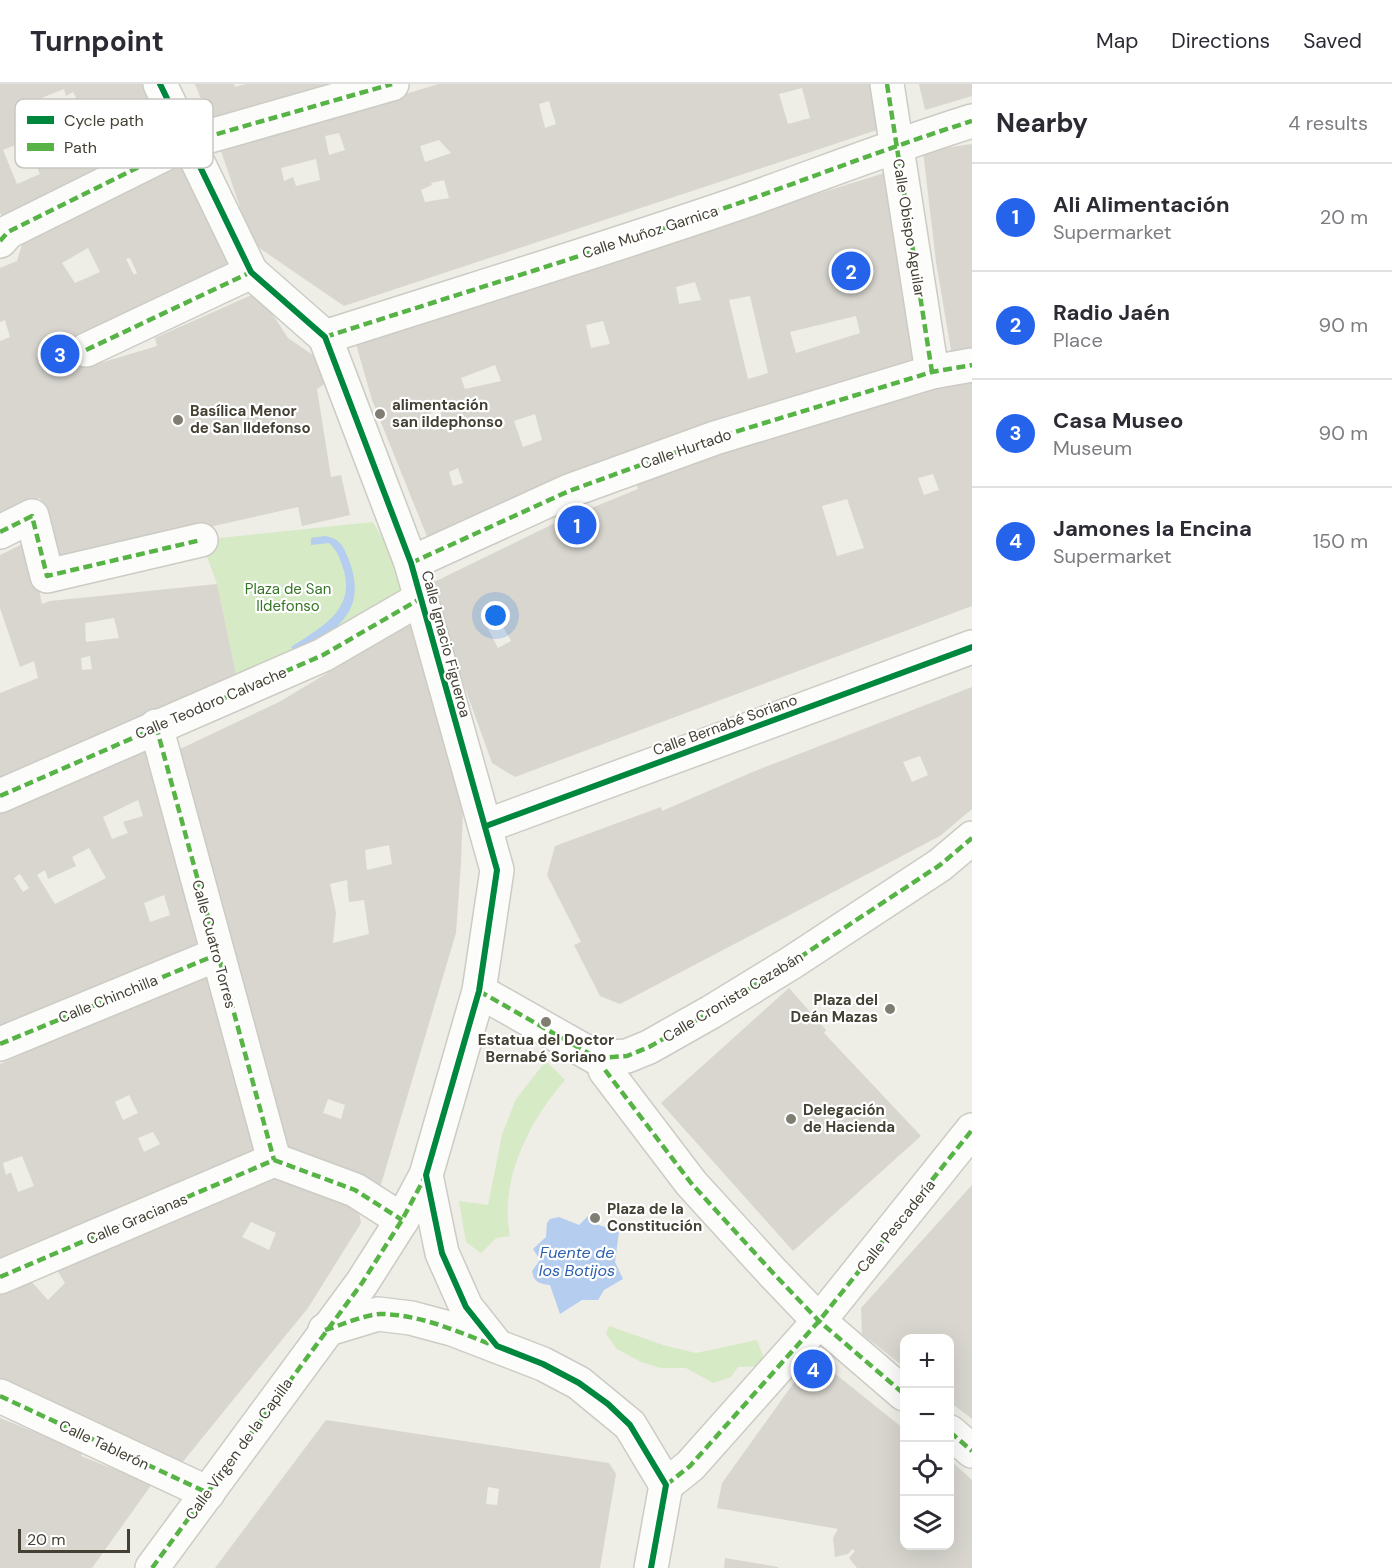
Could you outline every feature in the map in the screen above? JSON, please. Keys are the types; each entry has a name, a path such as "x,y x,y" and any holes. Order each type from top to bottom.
{"street":[{"path":"160,84 168,99"},
{"path":"213,135 392,84"},
{"name":"Calle Obispo Aguilar","path":"887,84 932,372"},
{"name":"Calle Muñoz Garnica","path":"325,337 746,200 896,145 972,121"},
{"path":"0,240 8,232 137,168"},
{"path":"201,168 251,272 325,337"},
{"path":"86,350 251,272"},
{"name":"Calle Ignacio Figueroa","path":"325,337 411,563 472,788 486,826 497,870 479,991 426,1175"},
{"name":"Calle Hurtado","path":"411,563 569,490 715,438 932,372 972,365"},
{"path":"0,532 32,516 47,576 201,540"},
{"name":"Calle Teodoro Calvache","path":"0,796 323,655 417,600"},
{"name":"Calle Bernabé Soriano","path":"486,826 972,647"},
{"name":"Calle Cuatro Torres","path":"156,726 216,955 274,1160"},
{"name":"Calle Cronista Cazabán","path":"479,991 597,1058 627,1056 711,1012 791,963 940,865 972,838"},
{"name":"Calle Chinchilla","path":"0,1044 216,955"},
{"path":"605,1070 691,1183 819,1321 900,1391"},
{"name":"Calle Pescadería","path":"819,1321 972,1130"},
{"path":"274,1160 355,1190 402,1220"},
{"name":"Calle Gracianas","path":"0,1277 274,1160"},
{"path":"326,1330 363,1283 402,1220 426,1175"},
{"path":"426,1175 442,1253 466,1306 497,1346"},
{"path":"326,1330 378,1314 422,1321 543,1364 579,1383 608,1404 630,1425 666,1485 651,1568"},
{"path":"666,1485 690,1466 819,1321"},
{"name":"Calle Virgen de la Capilla","path":"153,1568 326,1330"},
{"name":"Calle Tablerón","path":"0,1396 208,1493"},
{"path":"954,1435 972,1451"}],"green space":[{"name":"Plaza de San Ildefonso","path":"373,522 418,600 237,679 217,584 201,540"},
{"path":"546,1061 565,1080 540,1114 520,1152 509,1194 510,1236 496,1238 481,1253 466,1242 459,1201 488,1205 502,1135 516,1099"},
{"path":"609,1326 666,1346 696,1353 757,1340 767,1366 738,1367 731,1377 713,1383 686,1368 661,1368 641,1362 617,1349 606,1334"}],"water":[{"path":"325,536 334,539 345,550 354,578 355,593 352,606 337,627 298,654 291,647 332,617 340,608 344,597 346,585 344,571 337,552 329,543 311,545 311,538"},
{"name":"Fuente de los Botijos","path":"588,1216 595,1224 619,1231 615,1262 623,1279 604,1290 598,1300 582,1300 560,1314 550,1285 540,1283 534,1278 532,1271 540,1260 533,1249 546,1237 547,1223 550,1219 559,1217 579,1225"}],"building":[{"path":"0,84 147,84 154,99 77,99 73,92 66,96 64,89 39,99 15,99 15,145 3,150 17,184 40,174 37,168 116,168 4,222 0,212"},
{"path":"195,84 234,84 235,87 246,84 357,84 213,130 213,99 201,99"},
{"path":"438,84 872,84 880,129 344,306 252,243 221,151","holes":["802,88 810,118 788,124 779,94","549,101 556,124 545,128 539,104","339,133 345,150 329,155 325,136","439,140 451,153 425,162 420,146","316,159 320,180 296,186 293,177 284,181 281,168","444,180 449,198 425,202 421,190 432,185 431,183"]},
{"path":"919,84 972,84 972,96 925,110"},
{"path":"972,144 972,357 953,362 936,262 923,151"},
{"name":"Basílica Menor de San Ildefonso","path":"157,168 192,168 233,264 78,347 87,367 157,346 155,338 258,292 288,338 323,362 326,383 317,389 331,477 341,475 350,515 302,526 298,507 54,562 40,498 0,519 0,341 10,337 5,320 0,322 0,268 17,261 24,238","holes":["88,248 100,272 75,283 62,263","130,258 137,273 134,275 126,259"]},
{"path":"891,171 927,368 430,544 372,400 354,337","holes":["695,282 701,300 679,304 676,287","750,296 768,373 748,379 729,300","856,316 860,333 796,353 790,332","603,321 610,344 591,348 586,325","495,365 501,381 465,389 461,378","440,409 443,427 435,430 430,413","535,414 542,440 523,447 514,421","458,468 463,483 453,486 449,472"]},
{"path":"972,379 972,606 515,777 492,763 428,585 555,523 638,489 636,483 690,463 878,403","holes":["933,474 939,490 924,495 918,478","847,499 864,548 837,556 822,506","501,623 511,641 498,648 488,629"]},
{"path":"29,541 42,604 50,601 217,584 237,679 0,782 0,693 38,678 34,661 20,667 0,608 0,555","holes":["114,618 119,638 86,642 85,623","90,656 92,669 82,670 81,658"]},
{"path":"416,614 463,809 456,933 379,1191 283,1151 273,1094 204,849 180,749 279,702 361,653","holes":["389,845 392,864 367,870 365,850","347,880 349,902 364,900 369,934 333,943 336,913 330,884","328,1099 345,1105 341,1119 323,1113"]},
{"path":"972,687 972,809 940,836 620,1004 600,996 574,945 581,942 547,875 555,846 661,807 662,811 755,771","holes":["920,756 928,775 912,782 903,762"]},
{"path":"148,743 203,952 0,1035 0,811","holes":["138,800 143,816 123,822 128,833 112,839 103,817","89,848 106,878 55,904 37,875 45,870 48,879 76,866 72,857","20,874 29,888 23,892 14,878","164,895 170,915 150,922 144,903"]},
{"path":"209,972 265,1155 0,1272 0,1064","holes":["129,1095 138,1113 123,1120 115,1102","153,1132 160,1144 144,1152 138,1138","22,1156 34,1186 18,1192 11,1172 6,1175 3,1163"]},
{"name":"Delegación de Hacienda","path":"789,988 826,1030 824,1033 921,1136 793,1251 661,1103"},
{"path":"271,1174 358,1207 361,1223 308,1308 181,1464 0,1378 0,1293 29,1279 48,1300 65,1283 55,1267","holes":["251,1222 276,1233 269,1250 242,1237"]},
{"path":"972,1185 972,1419 954,1405 954,1334 900,1334 900,1364 862,1334 861,1308"},
{"path":"813,1356 900,1426 900,1550 954,1550 954,1464 972,1480 972,1568 857,1568 849,1558 855,1551 852,1549 848,1554 835,1557 833,1538 838,1529 717,1508 722,1483"},
{"path":"0,1418 83,1451 81,1456 152,1484 92,1568 0,1568"},
{"path":"326,1420 609,1463 616,1474 600,1568 215,1568","holes":["488,1487 499,1489 497,1505 486,1504"]},
{"path":"725,1558 778,1567 778,1568 724,1568"}],"marked path":[{"path":"213,135 392,84"},
{"path":"887,84 932,372"},
{"path":"325,337 693,219 972,121"},
{"path":"0,241 8,232 137,168"},
{"path":"86,350 251,272"},
{"path":"411,563 569,491 715,438 932,372 972,365"},
{"path":"0,532 32,516 47,576 201,540"},
{"path":"0,796 323,655 418,600"},
{"path":"156,726 274,1160"},
{"path":"479,991 597,1058 627,1056 649,1047 711,1012 791,963 940,865 972,838"},
{"path":"0,1044 216,955"},
{"path":"605,1070 691,1183 773,1273 819,1321 900,1391"},
{"path":"666,1485 690,1466 819,1321 972,1130"},
{"path":"274,1160 355,1190 402,1220"},
{"path":"0,1277 274,1160"},
{"path":"152,1568 362,1283 402,1220 426,1175"},
{"path":"325,1330 367,1316 394,1315 437,1324 492,1345"},
{"path":"0,1396 208,1493"},
{"path":"954,1435 972,1451"}],"cycle path":[{"path":"160,84 167,99"},
{"path":"201,168 251,272 325,337 411,563 497,870 479,991 426,1175 442,1253 466,1307 497,1346 543,1364 579,1383 608,1404 630,1425 666,1485 651,1568"},
{"path":"486,826 972,647"}],"place":[{"name":"Radio Jaén","path":"851,271"},
{"name":"Casa Museo","path":"60,354"},
{"name":"alimentación san ildephonso","path":"380,414"},
{"name":"Basílica Menor de San Ildefonso","path":"178,420"},
{"name":"Ali Alimentación","path":"577,525"},
{"name":"Plaza del Deán Mazas","path":"890,1009"},
{"name":"Estatua del Doctor Bernabé Soriano","path":"546,1022"},
{"name":"Delegación de Hacienda","path":"791,1119"},
{"name":"Plaza de la Constitución","path":"595,1218"},
{"name":"Jamones la Encina","path":"813,1369"}]}
